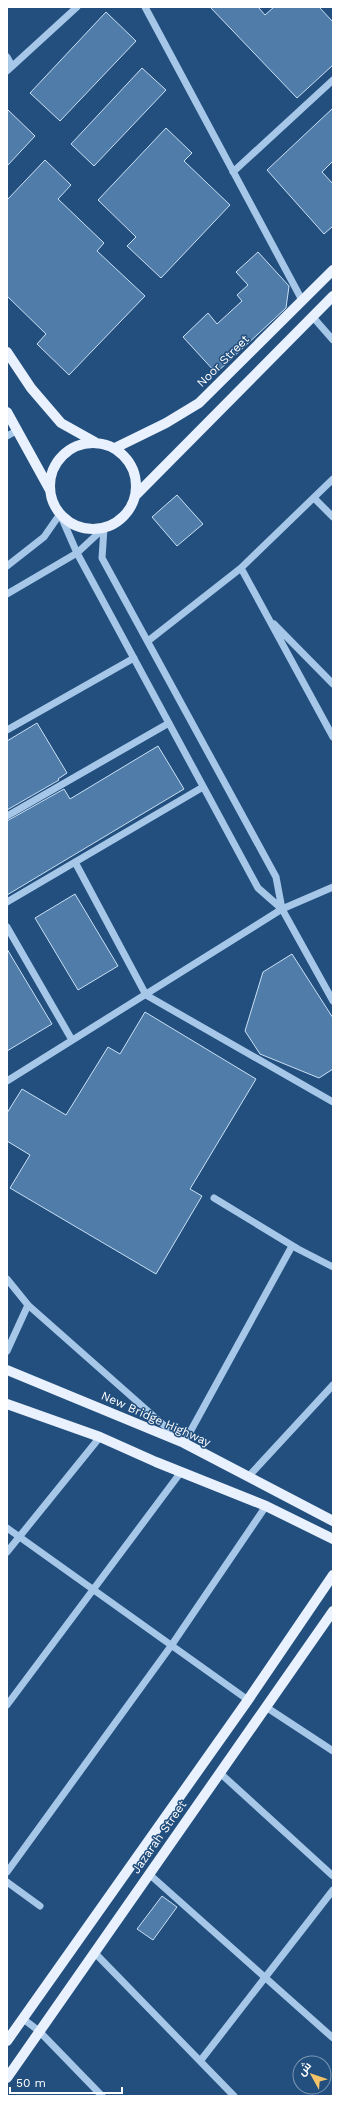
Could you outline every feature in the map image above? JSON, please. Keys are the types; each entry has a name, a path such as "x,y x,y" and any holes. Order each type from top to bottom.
{"main road":[{"name":"Noor Street","path":"115,448 166,423 199,403 333,270"},
{"path":"7,412 50,490 52,499 60,514 80,528 104,528 115,523 124,516 135,496 333,296"},
{"path":"7,352 31,388 61,423 95,442 115,448 126,457 133,469 136,482 135,496"},
{"path":"50,490 51,476 57,462 67,451 80,445 95,442"},
{"name":"New Bridge Highway","path":"7,1370 184,1443 248,1478 333,1521"},
{"path":"7,1404 100,1437 181,1472 266,1506 333,1539"},
{"name":"Jazarah Street","path":"7,2041 248,1700 333,1575"},
{"name":"Jazarah Street","path":"7,2078 333,1612"}],"street":[{"path":"7,57 10,69 77,7"},
{"path":"144,7 302,300"},
{"path":"233,172 333,80"},
{"path":"312,316 333,340"},
{"path":"7,436 18,430"},
{"path":"148,641 241,568 333,479"},
{"path":"314,498 333,517"},
{"path":"60,514 77,553 258,888 282,909"},
{"path":"7,566 44,537 60,514"},
{"path":"7,594 77,553 104,528"},
{"path":"104,528 102,558 276,878 282,909 333,1002"},
{"path":"241,568 333,737"},
{"path":"268,618 333,684"},
{"path":"7,730 134,658"},
{"path":"7,816 169,724"},
{"path":"7,902 203,787"},
{"path":"75,862 146,995 333,1102"},
{"path":"7,1081 282,909 333,887"},
{"path":"7,927 72,1040"},
{"path":"214,1198 292,1246 333,1267"},
{"path":"7,1279 28,1305 184,1443 292,1246"},
{"path":"7,1351 28,1305"},
{"path":"248,1478 333,1385"},
{"path":"7,1552 100,1437"},
{"path":"7,1705 181,1472"},
{"path":"7,1872 172,1646 266,1506"},
{"path":"7,1528 93,1591 248,1700"},
{"path":"266,1707 333,1751"},
{"path":"220,1773 333,1876"},
{"path":"149,1874 333,2038"},
{"path":"7,1882 40,1906"},
{"path":"201,2060 333,1890"},
{"path":"94,1952 201,2060 234,2096"},
{"path":"22,2018 39,2031 102,2096"}],"building":[{"path":"210,7 258,7 265,15 274,7 319,7 333,22 333,65 297,98"},
{"path":"106,12 136,41 60,121 30,93"},
{"path":"142,68 166,90 94,166 71,144"},
{"path":"333,108 333,161 322,172 333,184 333,226 324,234 267,170"},
{"path":"7,109 35,136 7,166"},
{"path":"166,128 192,153 184,161 230,205 161,278 127,246 136,237 98,200"},
{"path":"45,160 71,185 58,199 104,243 97,251 145,296 69,375 37,344 46,334 7,296 7,200"},
{"path":"258,252 289,286 286,308 216,373 183,337 208,313 217,324 242,301 237,295 248,285 236,272"},
{"path":"177,495 203,524 177,546 152,517"},
{"path":"37,723 67,773 58,779 59,780 7,810 7,741"},
{"path":"158,746 184,789 7,895 7,821 64,789 70,799"},
{"path":"75,894 118,966 78,990 35,918"},
{"path":"7,949 52,1024 7,1051"},
{"path":"292,954 333,1018 333,1069 319,1078 260,1054 245,1031 263,972"},
{"path":"145,1012 256,1079 190,1189 202,1196 156,1274 10,1188 30,1155 7,1141 7,1113 22,1089 66,1115 108,1047 120,1054"},
{"path":"162,1896 177,1907 153,1940 137,1929"}]}
